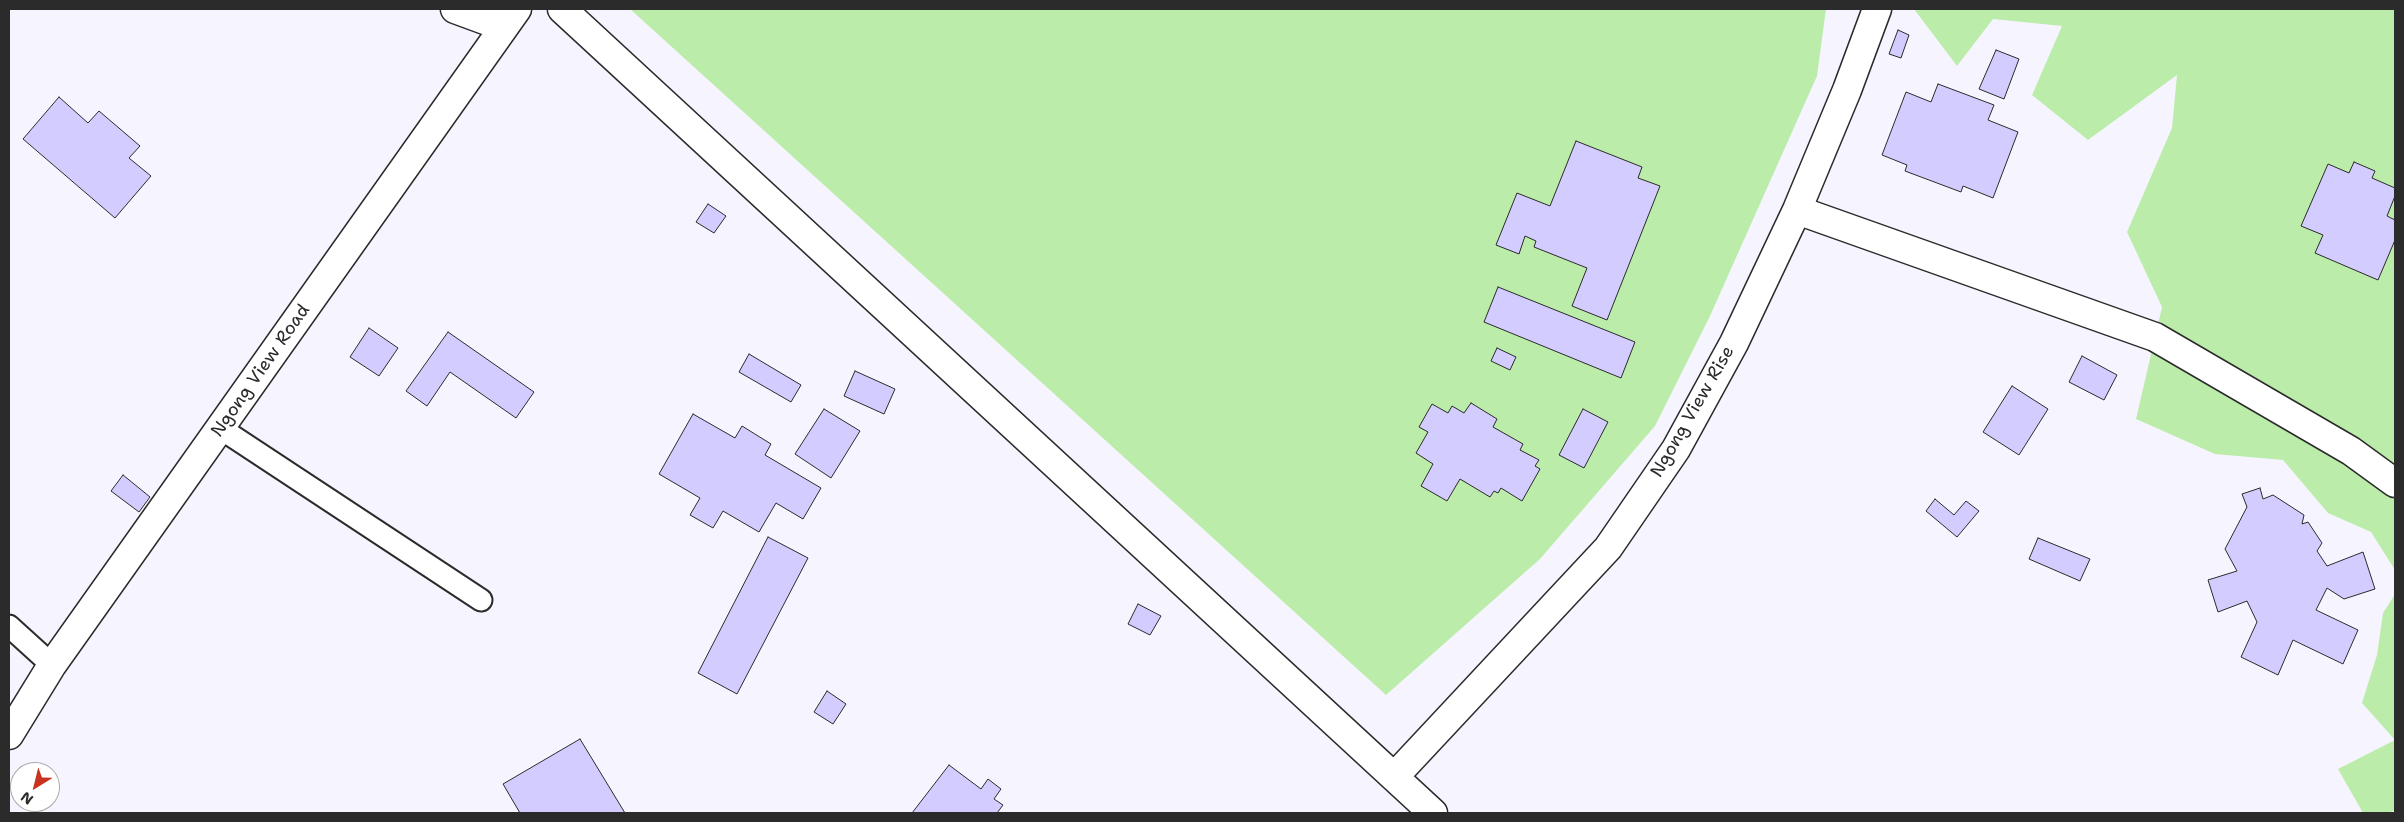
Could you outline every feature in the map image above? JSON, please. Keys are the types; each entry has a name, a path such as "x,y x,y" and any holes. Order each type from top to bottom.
{"street":[{"path":"455,9 510,18"},
{"path":"562,9 1433,813"},
{"name":"Ngong View Rise","path":"1394,778 1608,548 1676,449 1734,343 1796,210 1847,90 1877,9"},
{"name":"Ngong View Road","path":"9,735 52,665 510,18"},
{"path":"1796,210 2155,337 2351,451 2395,483"}],"lane":[{"path":"220,428 481,600"},
{"path":"9,626 52,665"}],"green space":[{"path":"630,9 1826,9 1817,76 1710,316 1655,426 1540,559 1386,695"},
{"path":"1914,9 2395,9 2395,570 2371,532 2328,513 2283,460 2215,454 2136,419 2162,307 2127,232 2172,128 2177,75 2088,140 2032,95 2062,26 1993,19 1957,66"},
{"path":"2395,594 2395,740 2362,703 2377,655 2383,613"},
{"path":"2395,740 2395,810 2388,813 2363,813 2338,769"}],"building":[{"path":"1898,30 1909,35 1901,58 1889,54"},
{"path":"1996,50 2019,59 2004,99 1979,89"},
{"path":"1938,84 1994,105 1988,120 2018,132 1993,198 1963,186 1961,192 1905,171 1907,165 1882,155 1906,92 1931,102"},
{"path":"59,97 88,123 99,111 140,146 129,158 151,176 115,218 23,139"},
{"path":"1576,141 1642,167 1638,178 1660,186 1607,320 1572,306 1587,268 1534,247 1536,241 1525,236 1519,254 1496,245 1517,193 1550,206"},
{"path":"2354,162 2375,171 2372,178 2395,188 2395,196 2387,216 2395,220 2395,240 2378,280 2315,253 2323,235 2301,226 2328,164 2349,173"},
{"path":"708,204 726,216 714,233 696,222"},
{"path":"1498,287 1635,342 1621,378 1484,322"},
{"path":"369,328 398,348 379,376 350,357"},
{"path":"448,332 534,392 516,418 450,372 427,406 406,391"},
{"path":"1497,348 1516,357 1510,370 1491,361"},
{"path":"749,354 801,385 791,402 739,372"},
{"path":"2082,356 2117,375 2104,400 2069,382"},
{"path":"855,371 895,389 884,414 844,396"},
{"path":"2012,386 2048,409 2019,455 1983,432"},
{"path":"1471,403 1497,419 1493,427 1523,444 1520,450 1539,460 1535,466 1540,469 1522,501 1501,488 1498,493 1494,491 1490,497 1460,479 1447,501 1421,486 1433,464 1416,453 1428,432 1419,427 1432,404 1448,413 1452,406 1464,413"},
{"path":"824,409 860,431 831,478 795,454"},
{"path":"1583,409 1608,422 1584,468 1559,455"},
{"path":"693,414 735,438 742,426 771,444 765,455 821,488 803,519 776,503 759,532 723,511 713,528 690,515 700,498 659,474"},
{"path":"123,475 150,497 139,512 111,491"},
{"path":"2260,488 2263,499 2273,495 2304,515 2302,524 2308,522 2322,543 2317,551 2327,566 2363,552 2375,589 2344,599 2327,588 2316,610 2358,630 2343,664 2293,640 2278,675 2241,657 2257,622 2247,601 2218,612 2208,580 2237,571 2225,549 2247,507 2242,494"},
{"path":"1935,499 1954,515 1966,501 1979,511 1957,537 1926,511"},
{"path":"768,537 808,558 737,694 698,673"},
{"path":"2038,538 2090,559 2080,581 2029,559"},
{"path":"1138,604 1161,616 1150,635 1128,624"},
{"path":"827,691 846,704 833,724 814,712"},
{"path":"580,739 625,813 520,813 503,784"},
{"path":"949,765 981,789 988,779 1001,789 994,799 1003,805 997,813 912,813"}]}
